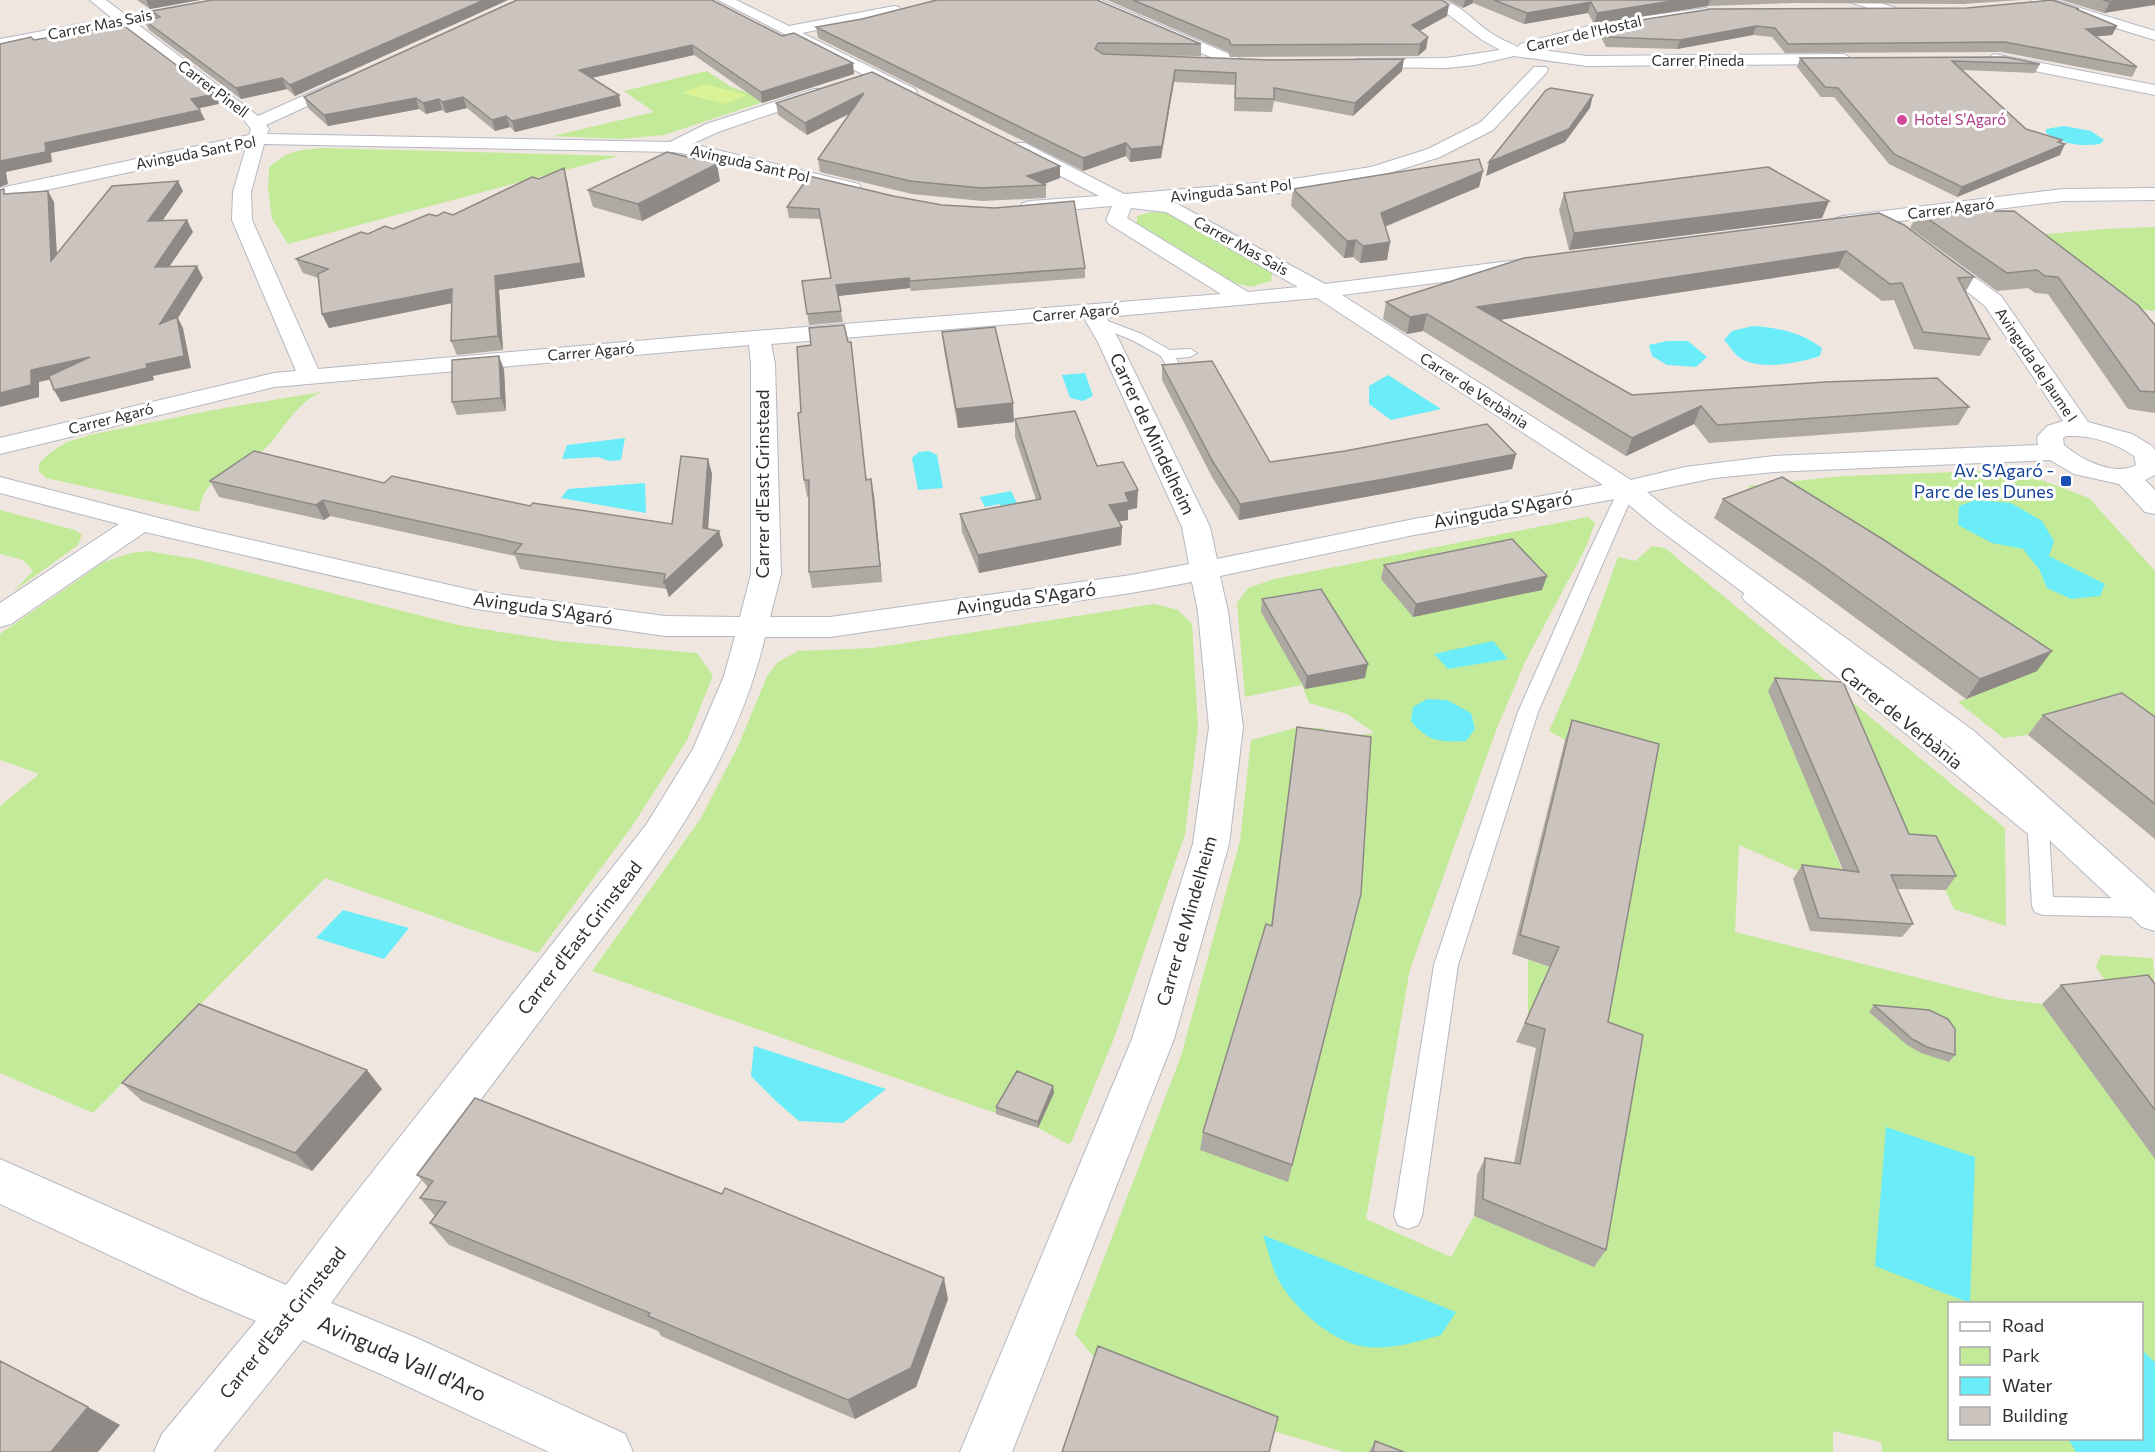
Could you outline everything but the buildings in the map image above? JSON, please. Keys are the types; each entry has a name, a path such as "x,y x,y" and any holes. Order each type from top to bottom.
{"street":[{"name":"Carrer Pinell","path":"97,0 250,116 256,131 242,192 242,220 310,377"},
{"path":"725,0 926,100"},
{"path":"1089,0 1240,64"},
{"path":"1436,0 1454,10 1487,37 1515,51"},
{"path":"1846,11 1896,11 1857,0"},
{"path":"2039,3 2155,36"},
{"path":"1654,4 1683,15"},
{"path":"788,31 894,10"},
{"name":"Carrer de l'Hostal","path":"1515,51 1603,26 1718,12"},
{"name":"Carrer Mas Sais","path":"0,44 157,15"},
{"name":"Carrer Pineda","path":"1338,65 1446,63 1475,60 1515,51 1587,61 1857,59"},
{"path":"1977,59 2001,59 2155,90"},
{"path":"1195,63 1260,65"},
{"name":"Avinguda Sant Pol","path":"1008,209 1280,187 1374,172 1434,153 1487,126 1540,70"},
{"path":"256,131 363,74"},
{"path":"853,82 874,75"},
{"path":"673,147 712,128 831,89"},
{"name":"Avinguda Sant Pol","path":"0,194 256,131 673,147 707,152 872,193"},
{"name":"Carrer Mas Sais","path":"1009,142 1124,201 1171,207 1321,291"},
{"name":"Carrer Agaró","path":"1825,225 2063,195 2155,194"},
{"path":"1124,201 1116,220 1244,299"},
{"name":"Avinguda de Jaume I","path":"1876,218 1914,242 1993,302 2079,428"},
{"name":"Carrer Agaró","path":"0,446 274,380 759,338 1095,316 1542,263"},
{"name":"Carrer de Verbània","path":"1321,291 1627,489 1663,519 1856,659 1962,739 2151,912"},
{"name":"Carrer de Mindelheim","path":"986,1452 1153,1039 1211,844 1226,727 1206,570 1196,527 1095,316"},
{"name":"Carrer d'East Grinstead","path":"180,1452 295,1312 356,1229 659,835 709,751 740,676 766,574 763,364 759,338"},
{"path":"2079,428 2120,438 2148,451 2149,468 2136,475 2126,476 2087,469 2056,452 2049,442 2052,434 2062,429 2079,428"},
{"name":"Avinguda S'Agaró","path":"0,485 141,522 476,600 665,626 830,627 1131,584 1414,527 1627,489 1719,469 1830,460 2056,452"},
{"path":"2126,476 2155,506"},
{"path":"0,617 141,522"},
{"name":"Avinguda Vall d'Aro","path":"0,1180 214,1279 401,1357 607,1452"}],"lane":[{"path":"1095,316 1167,354 1190,353"},
{"path":"1167,354 1175,370"},
{"name":"Carrer de Verbània","path":"1627,489 1672,535 2038,831 2043,906 2151,912"},
{"path":"1408,1216 1446,965 1528,712 1597,552 1627,489"}],"green space":[{"path":"707,71 731,87 769,100 664,135 620,139 553,136 654,112 624,91"},
{"path":"705,84 747,95 725,104 682,93"},
{"path":"324,148 618,156 288,244 272,219 268,189 269,168 288,154"},
{"path":"1151,212 1167,213 1272,273 1271,281 1251,287 1235,283 1137,223 1137,216"},
{"path":"2155,227 2155,311 2110,306 2035,235 2105,229"},
{"path":"321,392 297,410 266,448 217,478 206,490 199,512 46,478 39,471 39,463 51,452 67,442 94,434 213,410"},
{"path":"2015,470 2089,498 2155,571 2155,751 2028,735 2003,738 1958,702 2036,671 1747,486 1843,476"},
{"path":"0,510 75,530 82,535 78,545 14,591 33,571 23,560 0,554"},
{"path":"1588,517 1595,523 1586,547 1525,662 1497,728 1410,969 1366,1219 1451,1257 1474,1216 1594,1266 1528,1014 1528,960 1607,986 1565,740 1549,731 1582,656 1618,557 1636,561 1652,546 1665,548 2005,828 2006,926 1954,909 1926,849 1831,844 1849,885 1823,882 1739,845 1735,932 2003,999 2042,1004 2155,1158 2155,1452 1882,1452 1881,1442 1833,1431 1833,1452 1344,1452 1273,1431 1097,1361 1075,1334 1181,1056 1240,841 1251,740 1295,728 1321,728 1346,737 1375,733 1347,714 1309,703 1302,685 1245,697 1237,603 1248,588 1274,579"},
{"path":"147,551 196,559 458,625 557,641 697,653 713,676 687,740 633,825 538,953 325,878 93,1113 0,1073 0,806 39,774 0,760 0,634 104,562 131,553"},
{"path":"1154,604 1178,610 1192,624 1198,727 1185,834 1113,1041 1070,1145 1038,1128 592,971 701,818 739,744 767,676 778,662 798,651 873,648"},
{"path":"2101,955 2153,958 2155,1002 2115,995 2096,967"}],"water":[{"path":"2064,126 2091,131 2104,140 2100,144 2079,145 2059,140 2046,133 2046,129"},
{"path":"1753,326 1780,330 1806,338 1822,348 1820,356 1780,365 1748,362 1740,358 1724,340 1732,331"},
{"path":"1667,341 1688,341 1707,357 1696,367 1667,365 1652,356 1649,345"},
{"path":"1085,373 1093,396 1083,401 1070,398 1062,375"},
{"path":"1388,375 1441,409 1391,420 1369,404 1369,386"},
{"path":"625,438 621,460 609,461 598,457 562,459 567,445"},
{"path":"929,451 937,455 943,488 918,490 912,458 919,452"},
{"path":"645,483 646,513 561,498 568,489"},
{"path":"1011,491 1019,507 1002,508 1000,504 985,507 980,497"},
{"path":"1975,500 2011,503 2042,521 2054,541 2049,556 2105,584 2100,596 2071,599 2047,588 2039,569 2023,549 1992,543 1958,525 1959,506"},
{"path":"1493,641 1508,659 1448,669 1434,654"},
{"path":"1427,699 1447,700 1471,713 1475,729 1466,741 1435,739 1417,728 1411,721 1413,707"},
{"path":"343,910 409,928 384,959 316,938"},
{"path":"754,1046 886,1089 843,1123 799,1121 751,1076"},
{"path":"1886,1127 1975,1157 1970,1302 1875,1266"},
{"path":"1263,1235 1456,1312 1441,1335 1414,1342 1377,1348 1342,1339 1316,1323 1294,1302 1273,1269"},
{"path":"2143,1351 2155,1362 2155,1452 2076,1452 2069,1440 2143,1440"}],"place":[{"name":"Hotel S'Agaró","path":"1902,120"},
{"name":"Av. S’Agaró - Parc de les Dunes","path":"2066,481"}]}
